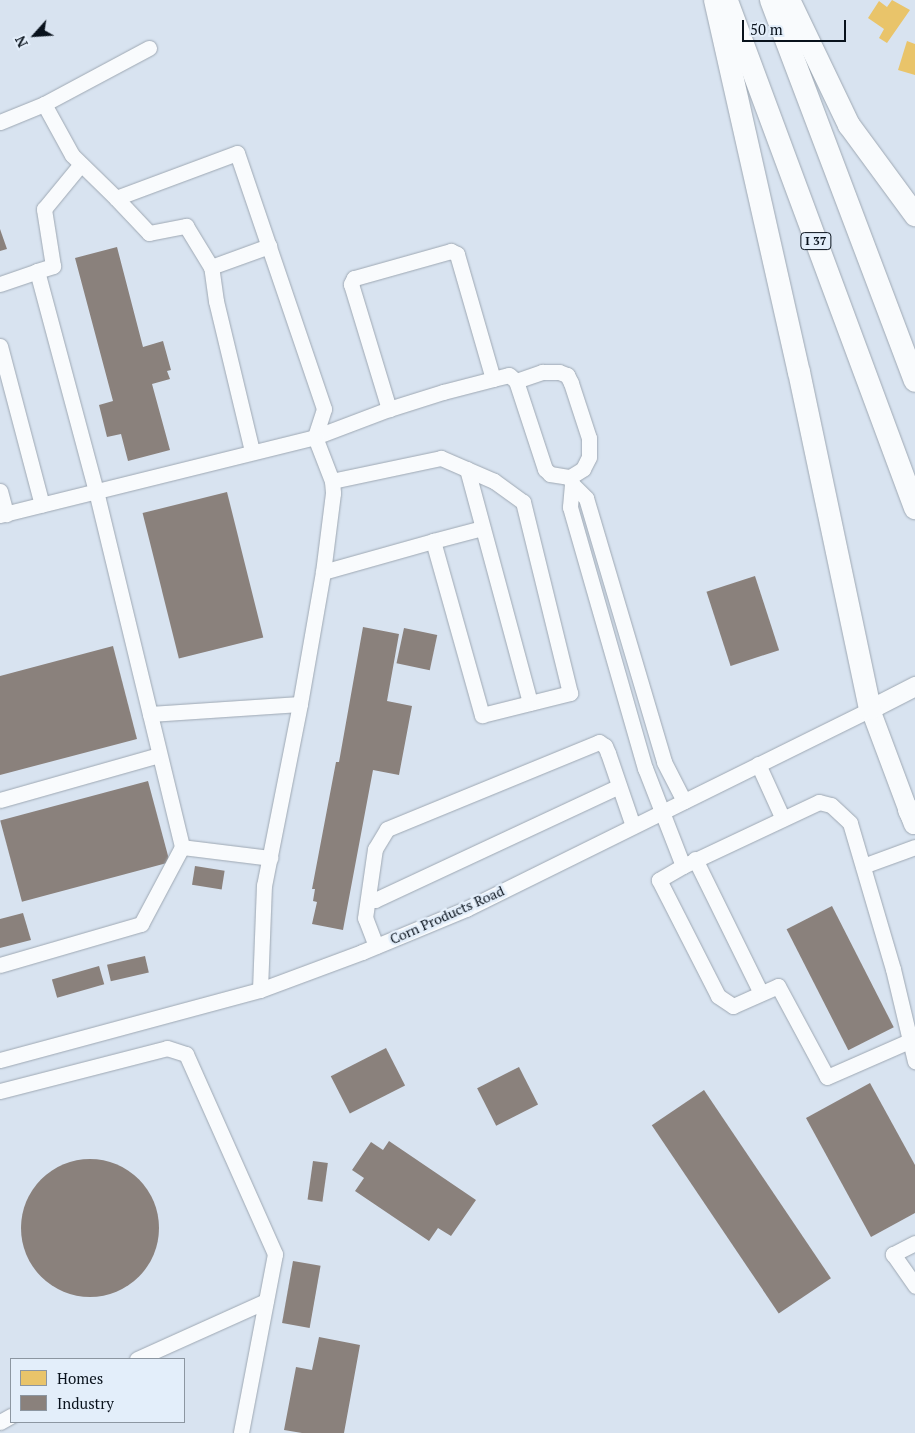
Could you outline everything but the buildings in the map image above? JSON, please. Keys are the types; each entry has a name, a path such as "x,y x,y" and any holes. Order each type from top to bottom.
{"highway":[{"path":"715,0 799,372 870,709"},
{"name":"I 37","path":"726,0 915,508"},
{"path":"771,0 915,381"},
{"path":"790,0 849,125 915,215"}],"main road":[{"path":"913,687 870,709 913,820"}],"street":[{"path":"0,122 44,104 149,48"},
{"path":"44,104 72,155 149,233 186,226 211,267 216,300 252,451"},
{"path":"116,198 237,153 324,409 315,437 332,481 333,493 323,572 300,704 264,885 260,990"},
{"path":"0,284 53,266 44,209 80,164"},
{"path":"211,267 269,246"},
{"path":"388,409 351,284 354,278 380,270 451,252 458,254 494,379"},
{"path":"0,965 141,924 182,847 96,491 37,271"},
{"path":"0,346 42,505"},
{"path":"516,381 542,372 559,372 566,375 588,438 589,457 583,469 571,481 570,507 646,768 662,812 761,993"},
{"path":"0,491 3,514 252,451 315,437 388,409 509,375 516,381 545,469 550,474 571,481 586,498 664,762 684,801"},
{"path":"332,481 441,458 494,481 523,502 570,693 482,715 433,541"},
{"path":"467,469 530,703"},
{"path":"323,572 482,528"},
{"path":"150,714 300,704"},
{"name":"Corn Products Road","path":"0,1060 260,990 376,946 466,909 870,709"},
{"path":"376,946 365,918 375,849 387,828 599,742 605,746 608,753 633,826"},
{"path":"0,800 159,755"},
{"path":"758,764 783,819"},
{"path":"368,900 374,900 619,786"},
{"path":"909,1041 827,1077 778,986 733,1006 718,996 658,880 689,863 819,802 831,805 850,823 893,969 915,1061"},
{"path":"182,847 270,858"},
{"path":"863,866 915,847"},
{"path":"0,1091 167,1048 186,1054 275,1254 241,1433"},
{"path":"915,1243 893,1254 915,1286"},
{"path":"139,1358 266,1301"}]}
